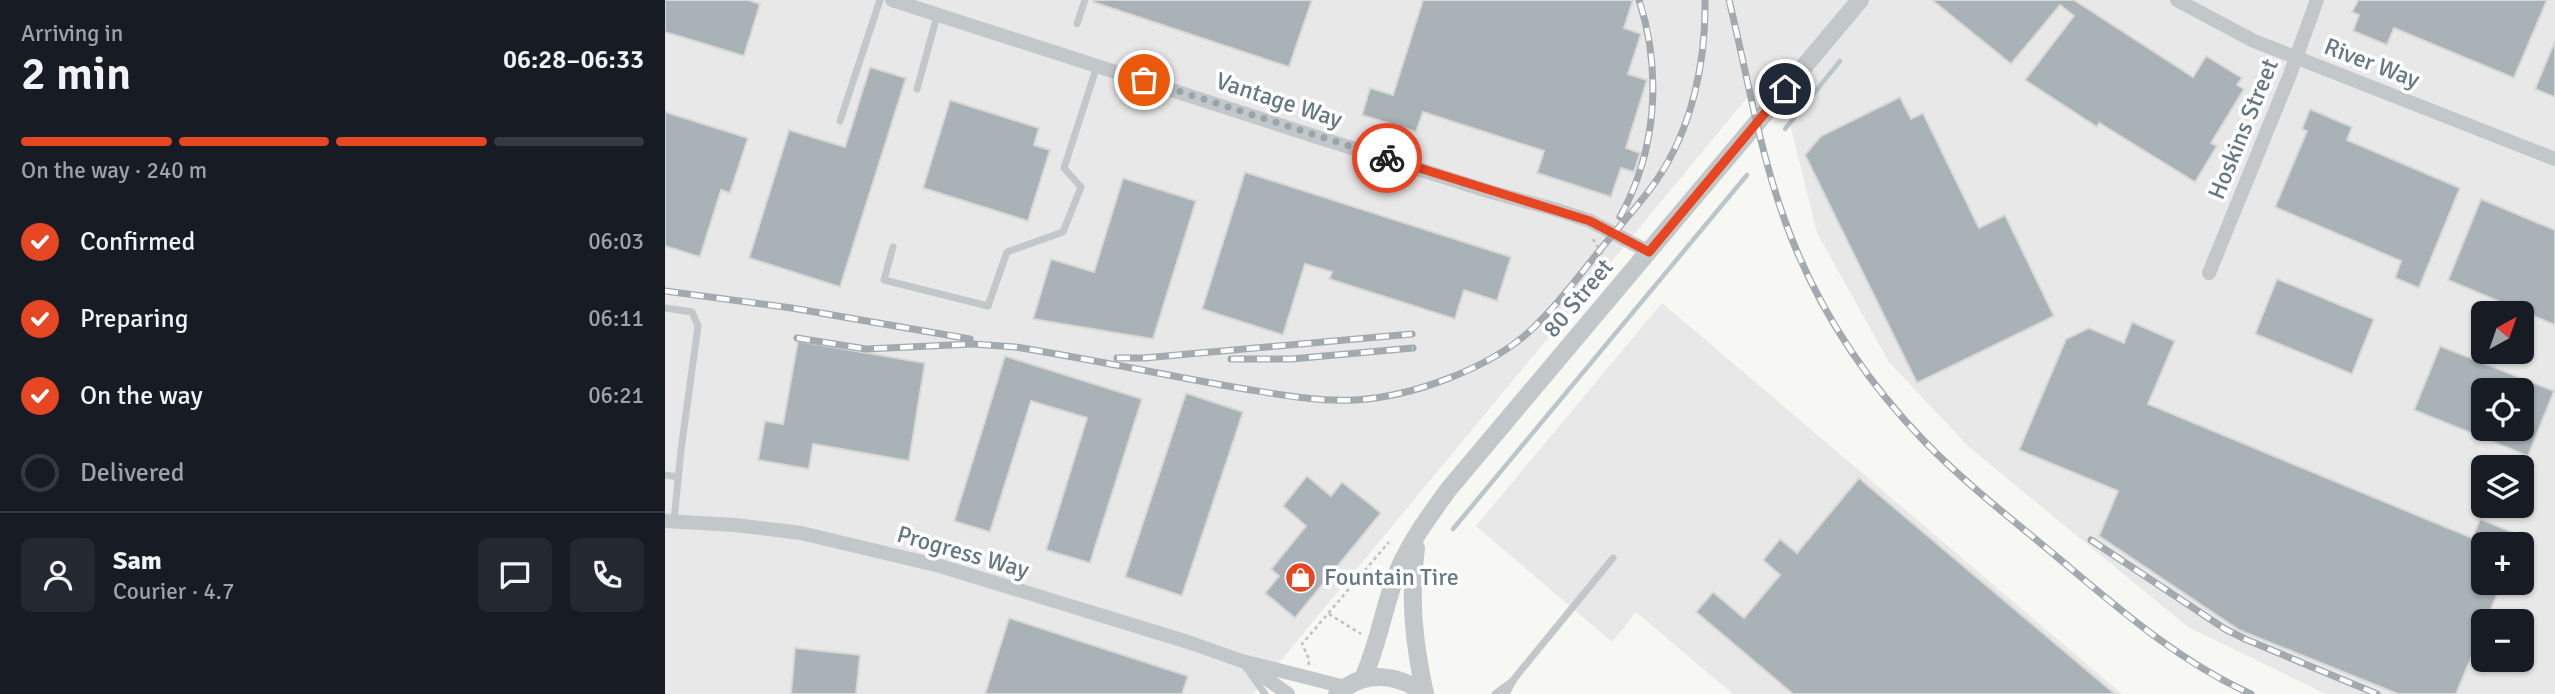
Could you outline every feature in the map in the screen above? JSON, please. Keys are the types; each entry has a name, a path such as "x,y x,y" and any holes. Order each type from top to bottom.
{"street":[{"name":"Vantage Way","path":"892,0 1491,192 1566,213 1590,221 1649,252"},
{"name":"80 Street","path":"1363,678 1376,649 1393,583 1417,534 1448,490 1860,0"},
{"name":"River Way","path":"2177,0 2254,41 2555,159"},
{"name":"Hoskins Street","path":"2209,273 2317,0"},
{"name":"Progress Way","path":"669,521 801,533 940,566 1341,690"},
{"name":"80 Street","path":"1417,534 1412,614 1425,694"},
{"name":"Progress Way","path":"1242,661 1288,694"},
{"path":"1341,690 1363,678 1381,676 1412,684 1425,694"}],"lane":[{"path":"840,121 880,0"},
{"path":"1077,24 1085,0"},
{"path":"917,89 937,16"},
{"path":"893,247 884,280 988,306 1007,252 1063,232 1080,187 1064,168 1097,66"},
{"path":"665,308 692,312 698,326 678,477 669,521"},
{"path":"665,475 678,477"},
{"path":"1506,694 1514,679 1613,558"},
{"path":"1242,661 1265,694"},
{"path":"1495,694 1514,679"}],"path":[{"path":"1593,239 1602,254 1601,271"},
{"path":"1309,668 1308,657 1302,644 1389,542"},
{"path":"1329,614 1367,637"}],"shaded area":[{"path":"665,0 2555,0 2555,694 2326,694 2188,627 1969,447 1889,362 1817,233 1775,64 1253,694 665,694"},
{"path":"1662,303 2122,694 1733,694 1636,612 1612,642 1476,526"}],"building":[{"path":"665,0 748,0 760,4 744,56 665,32"},
{"path":"1312,0 1289,67 1093,2"},
{"path":"1423,0 1633,0 1624,28 1641,34 1628,74 1647,80 1626,148 1640,153 1634,172 1621,168 1611,197 1537,173 1544,151 1423,112 1416,132 1362,115 1370,88 1393,95"},
{"path":"1932,0 2074,0 2193,77 2206,56 2242,78 2237,85 2244,89 2211,143 2217,146 2195,182 2099,123 2097,127 2025,80 2074,16 2060,5 2011,64"},
{"path":"2358,0 2547,0 2514,78 2394,28 2387,45 2353,31 2359,15 2352,12"},
{"path":"2555,41 2555,97 2535,89"},
{"path":"870,67 906,78 840,287 749,258 789,130 845,147"},
{"path":"1900,97 1911,119 1923,113 1979,228 2005,215 2054,316 1917,383 1805,155 1821,136"},
{"path":"950,100 1039,128 1034,145 1050,150 1028,221 923,188"},
{"path":"2310,109 2352,127 2347,140 2460,188 2419,288 2395,278 2401,261 2275,207 2307,131 2302,129"},
{"path":"665,112 748,138 730,193 721,190 700,257 665,246"},
{"path":"1245,172 1511,257 1497,301 1464,290 1455,319 1329,279 1332,272 1305,264 1283,335 1202,309"},
{"path":"1123,178 1196,201 1153,339 1033,319 1051,259 1094,272"},
{"path":"2481,199 2555,230 2555,325 2534,316 2534,301 2498,301 2448,280"},
{"path":"2277,279 2374,319 2352,374 2255,334"},
{"path":"2132,322 2175,341 2148,404 2471,538 2471,595 2497,595 2491,609 2471,609 2471,658 2456,694 2398,694 2239,630 2099,536 2118,491 2019,450 2066,339 2089,328 2124,343"},
{"path":"798,341 925,363 909,461 813,444 809,469 758,460 765,421 783,424"},
{"path":"2440,346 2471,358 2471,364 2486,364 2521,378 2471,378 2471,433 2414,410"},
{"path":"1005,356 1142,399 1090,563 1046,550 1087,418 1031,401 990,532 954,521"},
{"path":"2534,383 2554,391 2534,441"},
{"path":"1186,393 1243,412 1182,596 1125,577"},
{"path":"2491,441 2534,441 2528,455"},
{"path":"1307,476 1331,496 1342,482 1381,513 1295,618 1265,593 1279,576 1271,569 1306,526 1283,506"},
{"path":"1859,478 2115,694 1793,694 1696,612 1713,592 1744,618 1780,575 1763,560 1780,539 1797,553"},
{"path":"2480,519 2512,532 2475,532"},
{"path":"1009,618 1188,676 1182,694 985,694"},
{"path":"795,648 860,655 856,694 791,694"}],"waterway":[{"path":"1785,129 1840,61"},
{"path":"1453,529 1747,175"}],"railway":[{"path":"1620,217 1642,165 1652,110 1651,54 1639,0"},
{"path":"797,338 866,349 973,344 1015,347 1239,388 1326,400 1377,398 1448,379 1493,357 1530,331 1561,298 1656,181 1679,140 1688,117 1703,47 1705,0"},
{"path":"1729,0 1761,139 1776,194 1797,252 1826,311 1882,393 1925,442 1957,472 2103,595 2174,650 2224,681 2251,694"},
{"path":"665,291 792,308 970,339"},
{"path":"1117,358 1144,358 1412,334"},
{"path":"1231,359 1291,359 1413,348"},
{"path":"2091,540 2225,629 2377,694"}],"way so far":[{"path":"1144,80 1387,158"}],"place":[{"name":"Fountain Tire","path":"1301,577"}],"route":[{"path":"1387,158 1590,221 1649,252 1785,89"}]}
